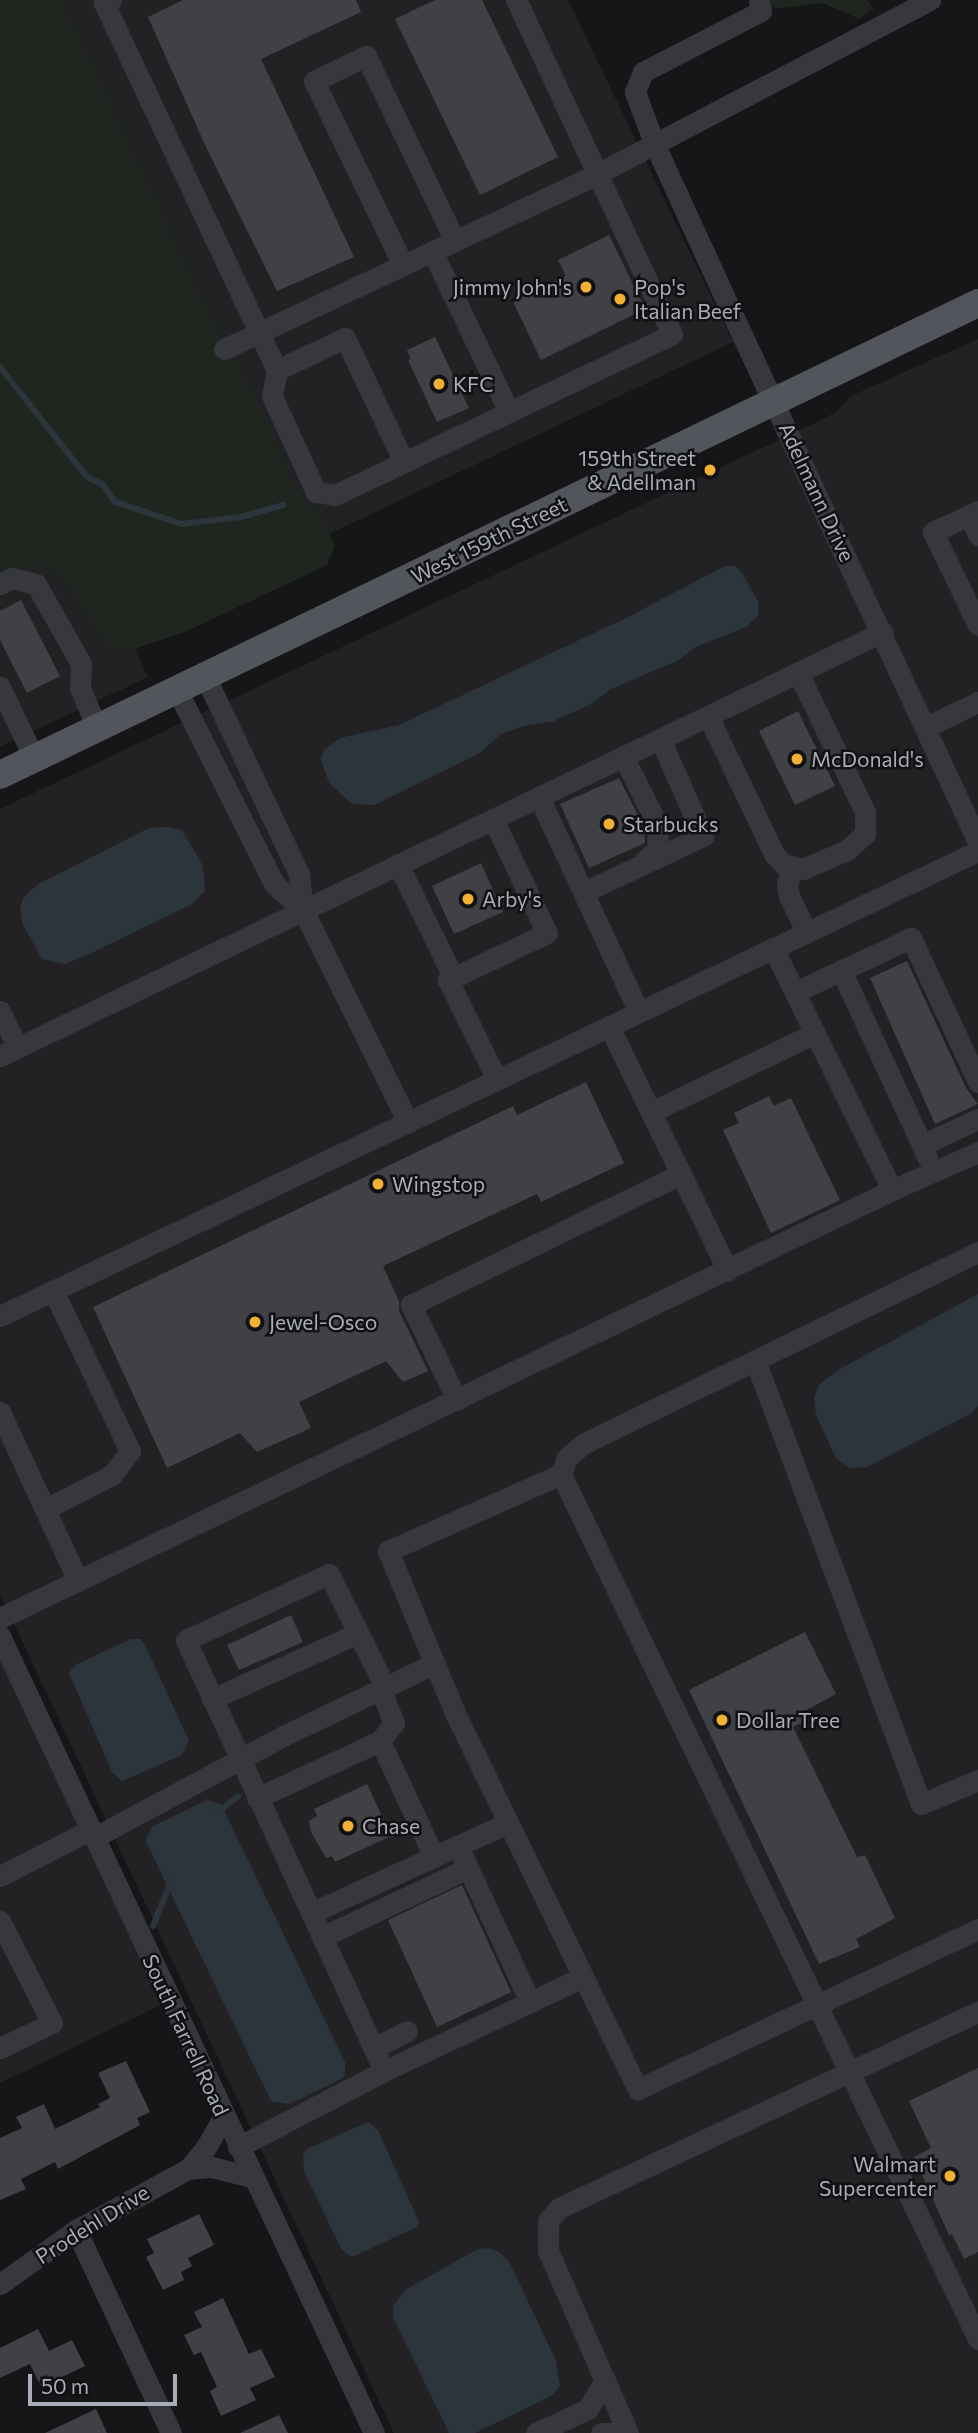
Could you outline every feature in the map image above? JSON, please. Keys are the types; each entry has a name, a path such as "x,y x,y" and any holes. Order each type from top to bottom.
{"main road":[{"name":"West 159th Street","path":"0,775 978,303"}],"street":[{"path":"111,0 104,3 278,370 272,396 316,492 335,495 672,334 516,0"},
{"name":"Adelmann Drive","path":"759,0 761,11 643,72 635,92 654,143 978,842"},
{"path":"224,349 597,174 930,0"},
{"path":"403,265 314,81 366,56 455,241"},
{"path":"432,251 509,412"},
{"path":"278,370 345,338 404,462"},
{"path":"978,535 973,513 933,532 978,625"},
{"path":"0,584 12,578 36,584 81,664 80,688 97,728"},
{"path":"0,1011 9,1052 882,632"},
{"path":"708,716 774,854 783,864 803,869 847,850 865,834 865,812 798,673"},
{"path":"205,676 299,874 303,910 408,1122"},
{"path":"0,687 34,758"},
{"path":"177,690 274,884 303,910"},
{"path":"926,727 978,702"},
{"path":"583,892 703,836 660,739"},
{"path":"623,756 657,824 660,842 658,849 638,866"},
{"path":"539,797 639,1012"},
{"path":"493,819 547,933 448,980 497,1080"},
{"path":"0,1316 978,851"},
{"path":"398,864 453,977"},
{"path":"792,868 787,884 789,896 807,933"},
{"path":"795,992 912,938 978,1082"},
{"path":"774,948 892,1190"},
{"path":"841,970 934,1171"},
{"path":"610,1026 728,1271"},
{"path":"651,1112 815,1033"},
{"path":"922,1145 978,1119"},
{"path":"0,1618 892,1190 978,1152"},
{"path":"457,1400 411,1305 681,1174"},
{"path":"978,1252 584,1443 567,1458 561,1474 388,1551 431,1650 433,1664 583,1977 598,2001 638,2089 978,1928"},
{"path":"45,1509 112,1475 130,1451 53,1290"},
{"path":"755,1360 921,1804 978,1780"},
{"path":"0,1412 78,1581"},
{"path":"561,1474 819,2003 978,2339"},
{"path":"257,1798 380,1741 394,1723 359,1633 330,1574 186,1640 239,1760 384,2071"},
{"path":"212,1699 359,1633"},
{"name":"South Farrell Road","path":"0,1636 94,1833 251,2177 374,2433"},
{"path":"0,1876 94,1833 433,1664"},
{"path":"380,1741 434,1857"},
{"path":"311,1913 508,1823"},
{"path":"458,1846 530,2002"},
{"path":"324,1941 468,1868"},
{"path":"0,1921 52,2023 0,2048"},
{"path":"238,2147 384,2071 583,1977"},
{"path":"628,2433 548,2251 548,2221 559,2208 978,2012"},
{"path":"374,2048 407,2031"},
{"name":"Prodehl Drive","path":"0,2284 76,2230 188,2169 205,2149 224,2116"},
{"name":"Prodehl Drive","path":"188,2169 212,2167 251,2177"},
{"path":"76,2230 171,2433"},
{"path":"536,2433 588,2409 605,2380"},
{"path":"601,2433 611,2433"}],"shaded area":[{"path":"0,0 61,0 198,292 257,402 294,486 321,515 335,546 327,565 185,632 128,651 107,645 61,575 32,563 0,577"},
{"path":"50,0 568,0 733,342 308,544"},
{"path":"751,0 867,0 873,9 859,19 823,3 783,8 760,6"},
{"path":"978,339 978,692 954,704 962,722 978,715 978,2433 394,2433 0,1594 0,809 817,422 836,412 851,396"},
{"path":"75,522 148,677 0,747 0,557"},
{"path":"725,566 735,566 742,573 758,602 758,616 746,627 695,647 677,661 613,688 591,704 554,721 523,726 501,734 478,754 374,805 352,804 329,783 321,760 324,750 340,738 399,725 626,618"},
{"path":"149,828 182,830 203,866 205,891 192,904 83,957 65,964 42,959 23,925 20,909 23,898 38,884"},
{"path":"978,1294 978,1406 972,1413 867,1467 850,1468 836,1458 816,1415 814,1397 819,1385 838,1370"},
{"path":"131,1639 141,1639 145,1645 189,1741 182,1755 122,1781 112,1772 69,1673 75,1665"},
{"path":"0,1657 165,2003 0,2083"},
{"path":"207,1800 221,1804 345,2062 345,2075 341,2079 289,2104 271,2101 147,1844 146,1838 153,1826"},
{"path":"368,2122 378,2130 419,2222 417,2227 352,2257 341,2249 304,2171 303,2154 307,2149"},
{"path":"488,2248 499,2252 509,2261 556,2361 560,2386 551,2396 475,2433 449,2433 393,2317 393,2306 405,2290 478,2249"}],"building":[{"path":"183,0 356,0 361,12 261,59 354,257 277,291 206,147 148,17"},
{"path":"435,0 482,0 558,157 480,195 395,19"},
{"path":"609,235 645,309 541,360 513,302 566,276 558,260"},
{"name":"KFC","path":"435,337 469,408 437,422 408,360 411,359 407,350"},
{"path":"21,600 60,676 27,693 0,640 0,611"},
{"name":"McDonald's","path":"798,711 835,786 795,805 759,731"},
{"name":"Starbucks","path":"619,778 644,827 645,843 589,868 560,804"},
{"name":"Arby's","path":"481,863 503,912 454,934 432,886"},
{"path":"907,961 966,1088 978,1104 935,1124 870,978"},
{"name":"Jewel-Osco","path":"586,1082 624,1163 541,1202 537,1194 383,1266 399,1301 399,1311 428,1371 403,1382 386,1361 299,1402 311,1428 257,1452 240,1433 167,1468 93,1307 513,1106 517,1115"},
{"path":"769,1096 774,1106 791,1098 840,1200 771,1233 723,1130 739,1123 734,1113"},
{"path":"291,1615 303,1642 239,1670 227,1645"},
{"path":"805,1632 836,1694 803,1712 807,1720 793,1727 857,1857 865,1855 895,1918 856,1939 860,1947 819,1964 689,1690"},
{"name":"Chase","path":"367,1784 391,1836 335,1862 332,1856 326,1858 311,1832 309,1821 317,1816 314,1809"},
{"path":"462,1885 511,1992 437,2027 388,1920"},
{"path":"126,2061 150,2112 137,2118 140,2125 58,2169 55,2162 21,2179 26,2189 0,2200 0,2138 22,2128 16,2117 44,2104 55,2129 100,2107 98,2104 110,2098 98,2073"},
{"name":"Walmart Supercenter","path":"978,2068 978,2252 964,2259 952,2234 949,2235 914,2157 931,2148 909,2101"},
{"path":"199,2214 214,2245 188,2258 192,2266 181,2272 184,2280 163,2290 146,2257 154,2253 147,2239"},
{"path":"223,2298 249,2354 261,2349 275,2377 250,2388 256,2400 221,2416 210,2391 217,2387 201,2352 194,2355 184,2335 202,2327 194,2312"},
{"path":"38,2329 49,2351 72,2340 85,2366 41,2387 30,2364 0,2378 0,2348"},
{"path":"96,2409 107,2433 45,2433"},
{"path":"279,2415 288,2433 240,2433"}],"waterway":[{"path":"0,367 86,476 103,485 115,502 182,524 241,517 283,505"},
{"path":"217,1812 238,1797"},
{"path":"153,1926 171,1881"}],"place":[{"name":"Jimmy John's","path":"586,287"},
{"name":"Pop's Italian Beef","path":"620,299"},
{"name":"KFC","path":"439,384"},
{"name":"159th Street & Adellman","path":"710,470"},
{"name":"McDonald's","path":"797,759"},
{"name":"Starbucks","path":"609,824"},
{"name":"Arby's","path":"468,899"},
{"name":"Wingstop","path":"378,1184"},
{"name":"Jewel-Osco","path":"255,1322"},
{"name":"Dollar Tree","path":"722,1720"},
{"name":"Chase","path":"348,1826"},
{"name":"Walmart Supercenter","path":"950,2176"}]}
